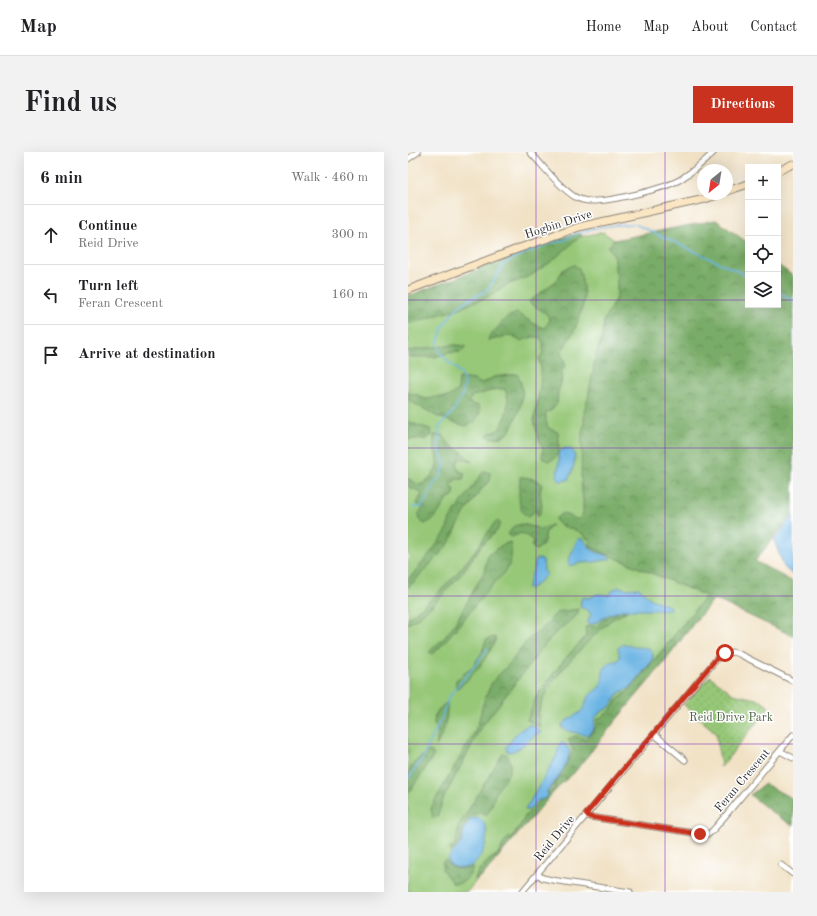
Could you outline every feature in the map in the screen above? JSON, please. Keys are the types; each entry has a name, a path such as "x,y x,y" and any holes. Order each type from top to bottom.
{"main road":[{"path":"781,170 793,164"},
{"path":"733,190 745,185"},
{"name":"Hogbin Drive","path":"408,290 579,227 613,218 700,200"}],"street":[{"path":"408,159 418,152"},
{"path":"530,152 565,189 576,197 587,201 608,200 655,189 680,180 714,152"},
{"name":"Reid Drive","path":"522,892 720,655 732,652 739,654 793,681"},
{"path":"654,734 685,760"},
{"name":"Feran Crescent","path":"586,814 590,817 700,834 709,834 793,735"},
{"path":"780,751 793,758"},
{"path":"781,865 793,874"},
{"path":"537,874 543,878 552,880 630,892"}],"green space":[{"path":"716,220 745,241 745,308 781,308 781,267 793,276 793,514 755,561 793,582 793,636 714,599 574,773 552,794 483,875 475,879 478,871 489,860 500,853 502,846 508,838 514,836 526,815 553,788 573,751 568,739 575,736 586,739 597,726 597,720 610,711 617,700 631,689 706,596 590,547 590,538 587,539 580,532 562,526 555,519 562,513 579,520 583,513 581,483 584,412 595,359 602,337 604,320 617,296 615,258 608,247 614,240"},
{"path":"603,232 614,240 633,283 596,412 590,547 706,596 467,892 408,892 408,315 560,244 583,236"},
{"path":"578,233 582,235 552,261 530,276 507,285 487,297 461,308 408,324 408,296"},
{"path":"574,265 579,268 584,300 581,314 574,331 565,347 562,348 561,354 565,365 562,371 557,404 551,411 546,412 548,428 558,432 559,441 558,454 552,460 548,461 542,457 543,449 534,421 540,387 541,369 539,359 543,353 543,343 540,337 533,337 520,341 510,335 488,341 489,337 507,317 517,313 536,325 544,328 549,322 548,315 529,302 557,280 563,270"},
{"path":"455,345 466,346 461,352 447,353 435,357 408,357 408,351"},
{"path":"517,374 522,388 520,406 510,431 506,435 499,437 490,438 487,435 499,430 504,420 508,405 505,389 493,390 472,396 468,403 479,406 480,412 474,423 465,426 438,417 410,401 408,393 416,394 425,399 448,397 458,390 459,378 474,380 481,384 494,377"},
{"path":"408,422 430,429 432,435 427,439 408,439"},
{"path":"434,435 443,435 448,443 463,453 472,462 460,458 457,465 459,471 465,473 463,479 456,479 450,486 455,490 453,497 449,497 435,518 425,524 419,519 420,512 423,508 416,504 422,493 408,486 408,478 418,485 423,484 435,471 437,467 437,460"},
{"path":"484,471 490,473 491,480 483,487 464,514 448,545 408,588 408,580 446,532 450,519"},
{"path":"520,477 526,477 542,484 540,492 542,506 539,516 537,515 536,510 528,517 521,509 519,498"},
{"path":"497,521 500,523 497,531 482,545 462,573 435,603 419,617 408,624 408,618 445,586 466,562"},
{"path":"522,524 541,529 552,525 546,532 543,545 536,550 532,547 534,541 522,533 511,537 508,534 514,526"},
{"path":"510,542 511,559 507,569 441,646 432,654 429,652 445,637 456,622 484,572 488,555 502,545"},
{"path":"578,609 577,615 548,641 479,730 444,797 437,817 433,818 431,809 434,802 473,735 492,682 511,662 527,641 545,626 557,612"},
{"path":"627,611 607,623 579,651 557,677 541,703 539,716 541,727 527,720 538,693 564,660 586,636 585,627 596,627 610,616"},
{"path":"494,637 496,639 479,667 469,679 456,689 456,680 473,666 482,652 486,640"},
{"name":"Reid Drive Park","path":"710,676 733,694 760,700 769,707 721,767 716,733 684,705"},
{"path":"447,702 445,725 436,746 438,732 434,723 435,716 439,709"},
{"path":"429,751 433,753 433,757 408,792 408,777 411,768 417,760"},
{"path":"503,753 507,755 510,761 509,772 495,795 491,808 486,815 478,813 469,817 462,830 461,841 451,852 450,848 457,839 458,827"},
{"path":"765,784 793,799 793,826 750,795"},
{"path":"446,860 448,865 460,869 473,867 466,880 456,884 452,883 442,869 443,862"}],"water":[{"path":"566,448 571,449 575,456 575,460 568,480 560,481 557,477 559,460 558,454"},
{"path":"793,516 793,575 784,567 774,540"},
{"path":"579,538 586,542 593,551 611,559 580,563 570,566 568,562"},
{"path":"536,559 543,561 544,571 547,574 536,585 528,589 529,581 535,568"},
{"path":"619,587 627,589 639,588 651,599 669,606 671,609 622,610 608,615 594,624 588,624 587,623 591,615 588,610 580,607 583,597 589,598 597,594 609,595 614,589"},
{"path":"624,644 650,650 653,655 653,660 630,688 619,693 610,707 601,712 595,718 594,728 588,735 563,729 562,725 581,711 589,696 599,688 604,668 610,662 618,660 620,657 618,648"},
{"path":"526,726 534,726 541,732 533,736 515,750 511,752 507,751 506,747 516,734"},
{"path":"560,743 564,743 570,751 564,767 547,791 548,796 537,801 529,810 525,810 556,757"},
{"path":"480,818 485,824 487,833 486,843 482,853 469,867 460,868 449,864 448,858 462,842 464,830 470,819"}],"waterway":[{"path":"412,507 422,507 435,482 440,478 445,465 439,448 439,427 453,412 462,395 465,384 461,374 446,360 439,350 438,343 442,328 453,312 463,303 484,292 491,285 503,265 514,258 551,243 565,240 573,235 595,228 635,224 745,275"},
{"path":"781,294 793,300"},
{"path":"408,779 422,759 442,717 448,699 488,648"}],"route":[{"path":"700,834 590,817 586,814 716,659 725,653"}]}
